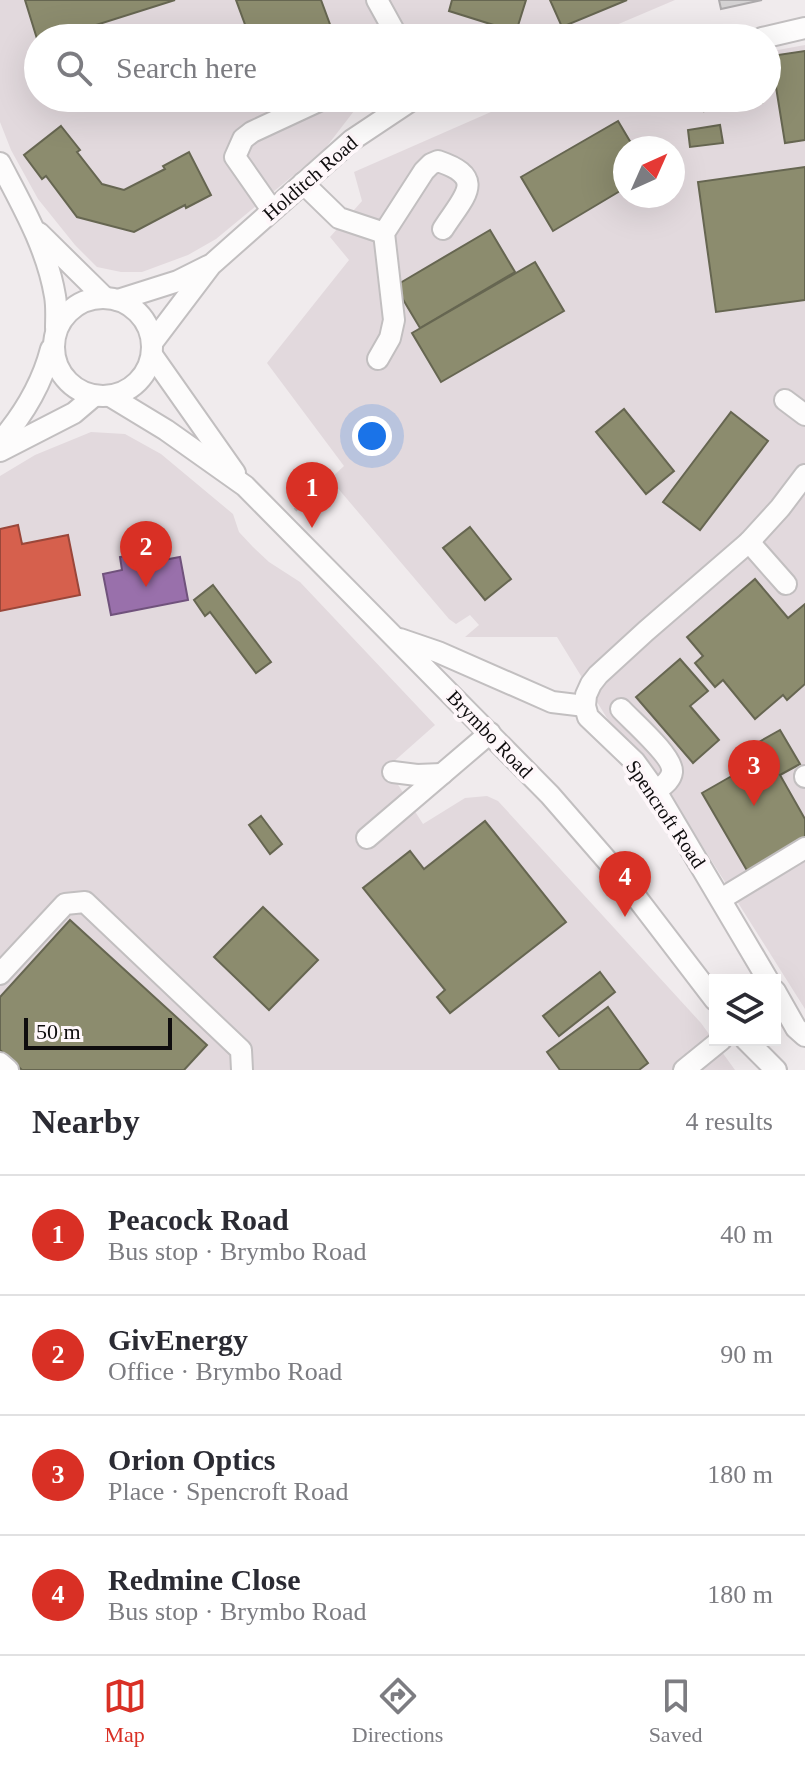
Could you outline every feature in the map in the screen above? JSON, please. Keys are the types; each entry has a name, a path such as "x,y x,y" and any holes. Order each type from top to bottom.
{"street":[{"path":"377,0 390,24"},
{"path":"781,34 805,28"},
{"path":"272,210 235,157 243,139 252,132 295,112"},
{"name":"Holditch Road","path":"152,349 211,265 352,140 394,112"},
{"path":"378,359 390,338 394,320 384,233 424,171 438,161 465,174 469,182 467,191 443,229"},
{"path":"0,163 47,262 55,297 54,357 61,375 73,387 102,396"},
{"path":"303,183 339,218 384,233"},
{"path":"33,227 111,299"},
{"name":"Holditch Road","path":"111,299 152,291 211,265"},
{"path":"0,442 18,420 45,373 63,316 89,299 111,299 128,304 139,314 149,330 152,349 144,375 135,385 128,390 102,396 0,451"},
{"name":"Brymbo Road","path":"152,349 245,486"},
{"name":"Brymbo Road","path":"102,396 166,430 245,486 550,795 617,872 709,992"},
{"path":"785,400 805,415"},
{"path":"396,638 438,652 552,702 585,706 591,684 598,675 749,542 805,475"},
{"path":"749,542 786,584"},
{"name":"Spencroft Road","path":"585,706 588,717 635,762 656,791 765,974"},
{"path":"621,709 671,764 669,781 656,791"},
{"path":"367,838 490,733"},
{"path":"393,772 442,774"},
{"path":"721,899 805,848"},
{"path":"0,974 65,904 85,902 241,1050 242,1070"},
{"path":"781,1002 796,1028 805,1036"},
{"path":"684,1070 714,1046"},
{"path":"750,1046 767,1070"},
{"path":"752,1046 776,1070"},
{"path":"0,1063 8,1070"}],"path":[{"path":"281,522 328,480"}],"shaded area":[{"path":"0,0 675,0 619,24 24,24 24,112 353,112 324,150 216,239 188,255 142,272 97,267 75,245 38,199 11,150 0,122"},
{"path":"805,45 805,1009 650,763 610,723 557,637 465,637 479,625 470,615 456,624 449,619 330,479 344,466 267,363 349,260 330,237 362,201 354,172 491,112 781,112 781,49"},
{"path":"91,432 125,434 161,454 233,514 239,532 253,547 269,562 300,582 435,725 391,764 395,780 423,824 465,798 487,796 498,801 701,1023 709,1034 709,1046 718,1046 735,1070 0,1070 0,476 35,455"}],"building: Shops":[{"path":"18,525 22,544 68,535 80,595 0,611 0,529"}],"building: Offices":[{"path":"155,550 158,561 180,557 188,600 111,615 103,574 122,570 120,557"}],"building: Industry":[{"path":"25,0 175,0 99,24 32,24"},
{"path":"236,0 321,0 330,24 245,24"},
{"path":"452,0 526,0 518,24 490,24 449,11"},
{"path":"550,0 627,0 569,24 561,24"},
{"path":"805,51 805,140 785,143 780,112 781,55"},
{"path":"618,121 627,136 613,136 613,195 553,231 521,177"},
{"path":"720,125 723,143 690,147 688,130"},
{"path":"61,126 102,184 124,190 165,169 163,166 189,152 211,195 134,232 77,217 46,176 42,179 24,155"},
{"path":"805,167 805,300 716,312 698,182"},
{"path":"490,230 515,272 420,328 395,286"},
{"path":"535,262 564,311 441,382 412,333"},
{"path":"624,409 674,471 646,494 596,432"},
{"path":"731,412 768,441 700,530 663,502"},
{"path":"470,527 511,579 485,600 443,548"},
{"path":"755,579 788,618 805,604 805,684 787,700 783,695 755,719 723,680 715,687 695,663 703,656 687,637"},
{"path":"213,585 271,662 256,673 210,612 205,616 194,600"},
{"path":"680,659 708,691 690,706 719,740 693,763 636,697"},
{"path":"780,730 800,764 780,775 805,819 805,842 749,874 702,793 751,765 743,751"},
{"path":"261,816 282,844 270,854 249,825"},
{"path":"485,821 566,922 450,1013 437,997 445,990 363,888 410,851 424,869"},
{"path":"263,907 318,960 269,1010 214,957"},
{"path":"70,920 207,1045 184,1070 22,1070 0,1050 0,997"},
{"path":"600,972 615,992 559,1036 543,1016"},
{"path":"608,1007 648,1063 639,1070 560,1070 547,1052"}],"building: Other":[{"path":"719,0 762,0 721,9"}],"place":[{"name":"Peacock Road","path":"312,528"},
{"name":"GivEnergy","path":"146,587"},
{"name":"Orion Optics","path":"754,806"},
{"name":"Redmine Close","path":"625,917"}]}
